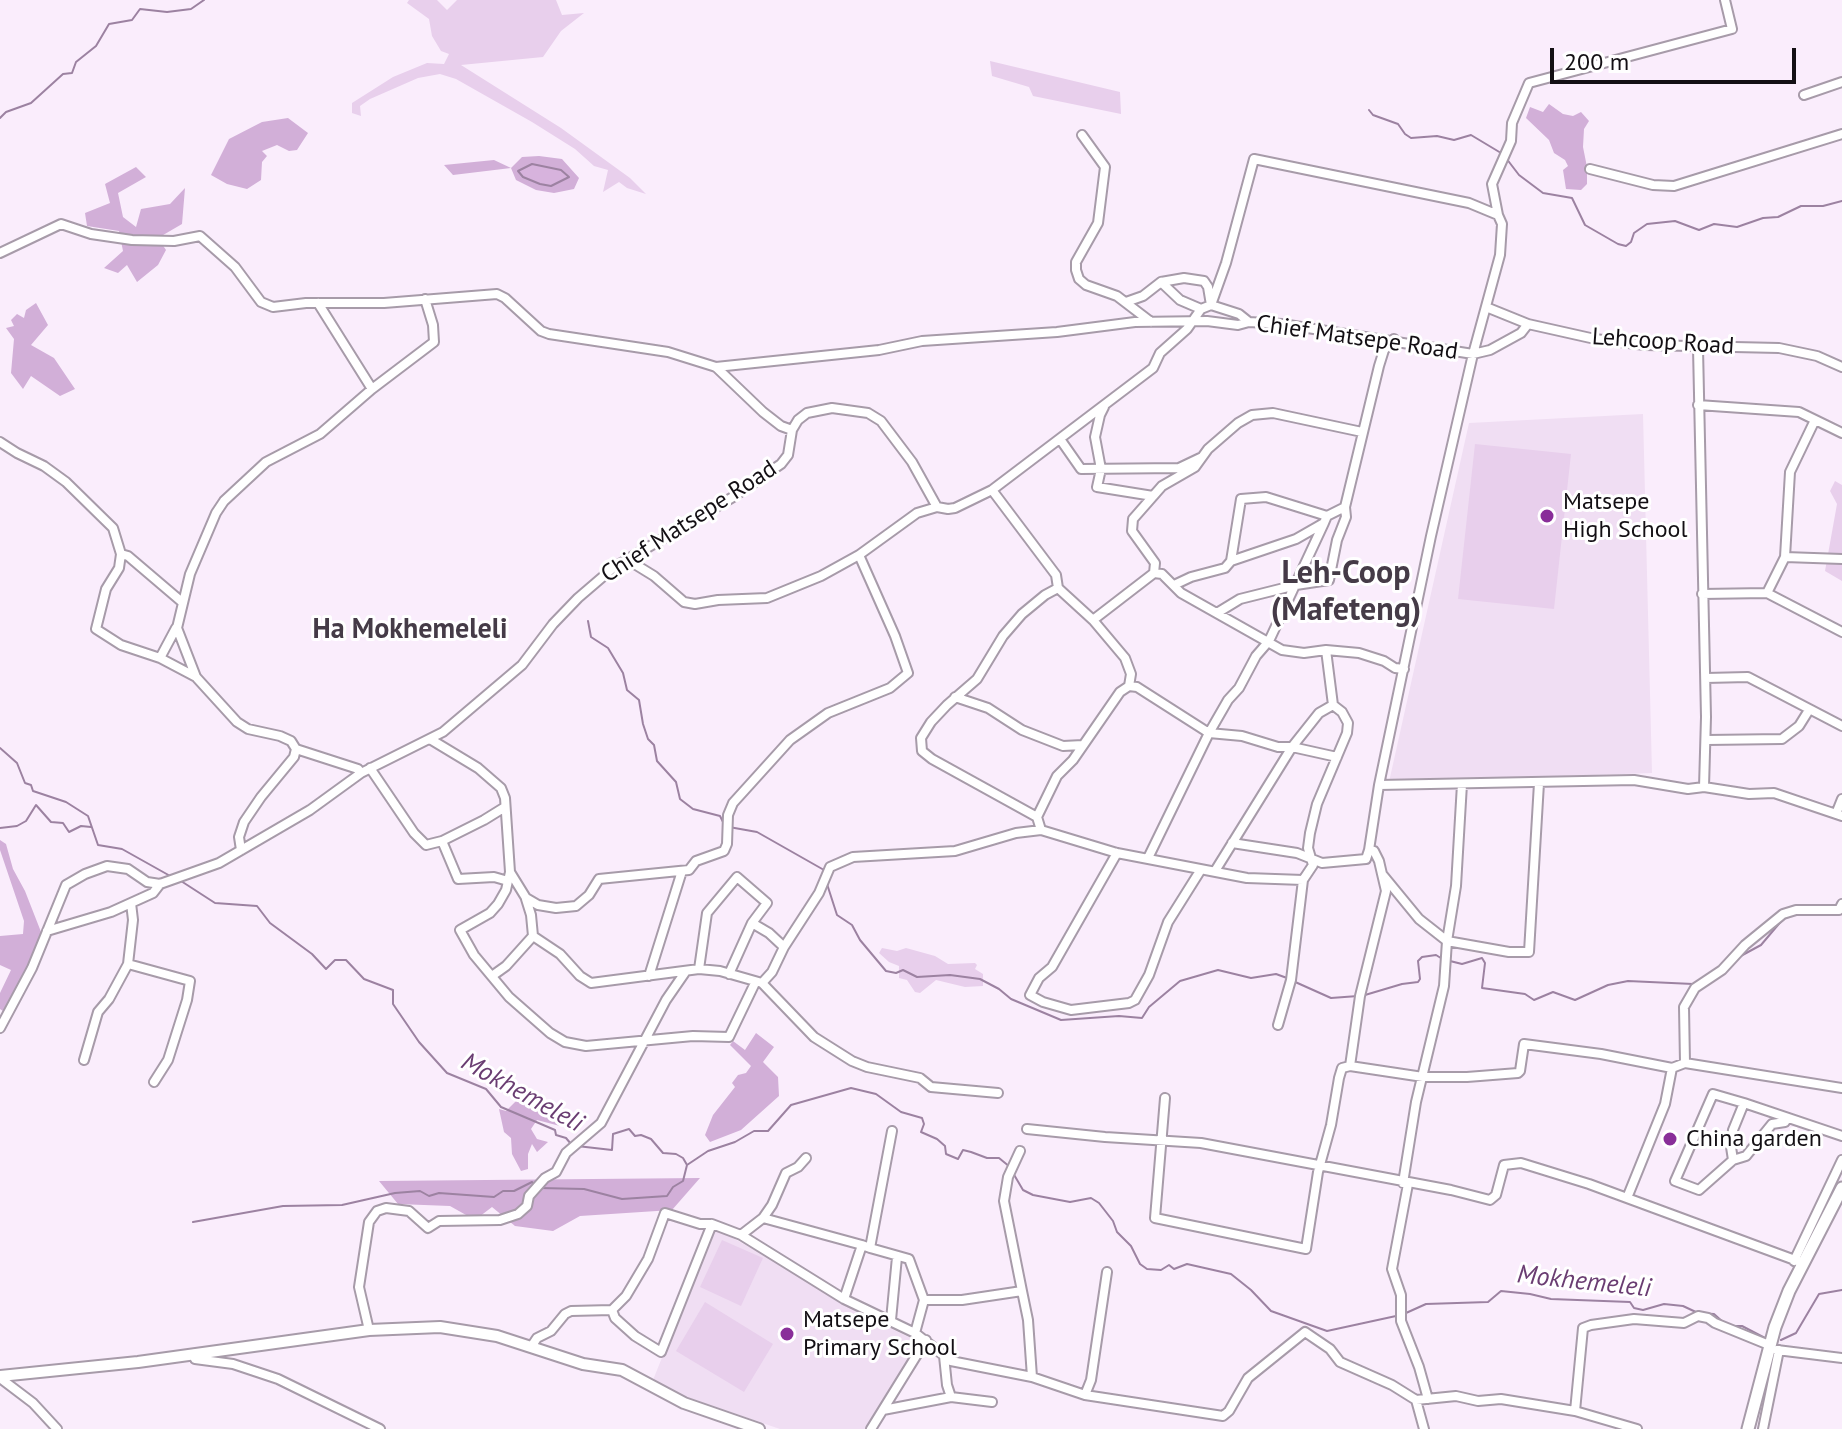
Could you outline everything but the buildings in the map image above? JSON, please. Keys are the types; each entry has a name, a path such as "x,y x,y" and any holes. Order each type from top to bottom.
{"main road":[{"path":"1748,1429 1798,1262 1842,1188"}],"street":[{"path":"1232,843 1297,853 1322,863 1366,859 1379,785 1473,354 1500,255 1502,224 1492,184 1511,141 1512,123 1529,83 1732,29 1725,0"},
{"path":"1804,95 1842,82"},
{"path":"1590,169 1653,185 1674,186 1842,134"},
{"path":"1082,135 1105,167 1098,223 1076,262 1079,279 1126,302 1137,314 1152,323"},
{"path":"1211,305 1226,263 1254,159 1469,203 1498,215"},
{"path":"0,253 61,224 91,234 132,240 174,241 200,236 235,267 264,304 279,307 293,303 497,294 541,331 549,334 668,352 716,367 763,412 781,426 792,430"},
{"path":"1126,302 1143,296 1161,282 1184,278 1204,281 1211,305"},
{"path":"1161,282 1180,300 1201,309"},
{"path":"160,658 177,628 190,574 224,501 266,462 320,434 434,342 433,325 425,299"},
{"path":"318,303 372,389"},
{"path":"628,560 654,576 684,602 695,604 767,598 821,576 859,555 917,513 937,507 955,508 992,490 1153,368 1160,353 1187,329 1201,309 1211,305 1239,314 1249,322"},
{"name":"Lehcoop Road","path":"1486,307 1528,324 1623,344 1779,348 1817,356 1842,367"},
{"name":"Chief Matsepe Road","path":"716,367 879,350 922,341 1057,332 1135,322 1282,324 1394,339 1473,354"},
{"path":"1167,346 1168,323"},
{"path":"1473,354 1490,350 1521,333 1528,324"},
{"path":"1217,613 1240,599 1329,580 1381,359 1394,339"},
{"path":"1698,348 1707,740 1704,787"},
{"path":"1108,402 1100,415 1095,437 1101,469 1097,487 1153,496"},
{"path":"1698,405 1799,412 1842,433"},
{"name":"Chief Matsepe Road","path":"47,931 131,903 153,893 160,884 219,863 310,810 366,770 443,732 522,665 553,624 613,568 733,497 781,464 788,455 792,430 798,420 818,409 868,413 881,421 912,462 937,507"},
{"path":"1154,573 1155,563 1132,531 1133,519 1162,486 1195,467 1238,423 1261,413 1362,432"},
{"path":"1767,593 1785,557 1790,472 1815,420"},
{"path":"1060,439 1081,469 1179,468 1204,456"},
{"path":"0,442 44,466 86,500 113,528 121,554 119,568 106,589 96,629 121,645 160,658 196,677 237,722 248,729 280,736 291,741 296,749 366,770 426,845 442,841 505,807"},
{"path":"992,490 1056,575 1058,588 1093,620 1125,658 1131,674 1129,686"},
{"path":"1231,561 1241,499 1266,497 1326,519"},
{"path":"1174,585 1296,539 1345,507"},
{"path":"1148,858 1209,733 1256,656 1269,641 1326,519"},
{"path":"121,554 128,556 182,602"},
{"path":"509,876 526,898 538,905 556,908 576,906 589,895 599,879 689,870 696,861 724,851 728,815 733,803 790,740 828,713 890,688 908,673 859,555"},
{"path":"1785,557 1842,559"},
{"path":"1093,620 1154,573 1162,574 1181,593 1282,650 1359,653 1404,669"},
{"path":"1037,817 932,759 922,751 921,738 931,722 977,679 1003,636 1022,614 1058,588"},
{"path":"1702,594 1767,593 1842,632"},
{"path":"177,628 196,677"},
{"path":"1278,1025 1291,980 1303,880 1313,865 1308,848 1310,833 1317,804 1348,723 1342,712 1333,705 1326,650"},
{"path":"1706,678 1748,677 1842,726"},
{"path":"1041,830 1037,817 1057,776 1073,760 1120,692 1129,686 1137,687 1209,733 1242,736 1278,747 1337,757"},
{"path":"955,697 988,708 1022,730 1063,746 1083,745"},
{"path":"1215,871 1292,747 1319,713 1333,705"},
{"path":"1707,740 1782,739 1799,726 1809,710"},
{"path":"430,739 478,768 501,788 505,807 509,876 498,904 490,913 460,930 474,955 509,997 550,1033 565,1042 586,1046 693,1036 729,1037 759,983 772,972 784,947 819,893 830,867 853,857 955,851 1016,833 1041,830 1117,853 1200,871 1247,878 1303,880"},
{"path":"241,850 239,837 244,822 294,757 296,749"},
{"path":"1379,785 1634,780 1688,789 1704,787 1749,794 1774,793 1839,815 1842,799"},
{"path":"1382,874 1419,919 1447,941 1509,952 1529,952 1539,783"},
{"path":"1428,1399 1401,1321 1401,1295 1392,1269 1416,1102 1444,986 1456,886 1462,784"},
{"path":"442,841 458,879 509,876"},
{"path":"1350,1066 1360,996 1386,891 1379,861 1374,851 1369,850"},
{"path":"1117,853 1052,967 1039,978 1030,995 1071,1010 1135,1000 1149,975 1168,922 1200,871"},
{"path":"0,1028 66,885 107,866 128,869 147,882 160,884"},
{"path":"649,976 682,871"},
{"path":"699,969 707,913 737,877 767,903 752,923 729,974"},
{"path":"526,898 533,936 560,954 580,976 591,983 699,969 729,974 759,983 814,1037 852,1061 920,1078 931,1087 998,1093"},
{"path":"84,1060 98,1012 109,999 128,964 133,920 131,903"},
{"path":"1685,1063 1684,1007 1695,988 1722,970 1745,945 1783,914 1796,910 1839,910 1842,904"},
{"path":"752,923 784,947"},
{"path":"492,976 506,966 533,936"},
{"path":"128,964 190,981 168,1060 154,1082"},
{"path":"369,1330 359,1287 369,1222 377,1211 386,1208 409,1211 428,1228 439,1221 500,1220 518,1214 527,1206 529,1196 545,1178 556,1172 566,1153 601,1123 666,1000 686,971"},
{"path":"1165,1098 1155,1218 1306,1249 1320,1165 1342,1068 1350,1066 1423,1077 1518,1073 1524,1044 1601,1054 1672,1068 1685,1063 1842,1088"},
{"path":"1627,1198 1665,1104 1672,1068"},
{"path":"1787,1118 1785,1122 1772,1124 1746,1156 1733,1160 1699,1190 1675,1181 1713,1094 1744,1103 1842,1136"},
{"path":"1733,1160 1733,1130 1744,1103"},
{"path":"1027,1129 1201,1143 1494,1200 1504,1165 1521,1163 1627,1198 1798,1262 1842,1160"},
{"path":"844,1299 866,1247 892,1131"},
{"path":"1020,1151 1008,1177 1004,1201 1028,1320 1032,1377"},
{"path":"741,1235 763,1218 786,1173 806,1158"},
{"path":"531,1347 537,1338 551,1331 571,1311 612,1310 626,1296 648,1259 665,1213 700,1224 712,1224 741,1235 844,1299 915,1333 951,1361 1032,1377 1085,1395 1223,1416 1248,1378 1305,1332 1330,1349 1340,1362 1392,1385 1416,1400 1456,1396 1478,1401 1501,1399 1575,1411 1637,1429"},
{"path":"763,1218 909,1259 924,1300 915,1333"},
{"path":"612,1310 615,1318 635,1336 661,1352 712,1224"},
{"path":"754,1226 754,1245"},
{"path":"891,1320 897,1257"},
{"path":"1085,1395 1091,1380 1107,1272"},
{"path":"924,1300 962,1300 1022,1291"},
{"path":"1575,1411 1583,1328 1591,1325 1634,1319 1684,1323 1698,1316 1772,1347 1842,1358"},
{"path":"0,1377 369,1330 440,1327 497,1336 583,1364 622,1370 684,1403 759,1429"},
{"path":"871,1429 926,1340"},
{"path":"1763,1429 1772,1347"},
{"path":"193,1354 195,1359 233,1364 278,1379 380,1429"},
{"path":"943,1354 951,1397"},
{"path":"0,1377 33,1403 57,1429"},
{"path":"883,1410 951,1397 992,1402"},
{"path":"1416,1400 1424,1429"}],"shaded area":[{"path":"409,0 437,0 447,10 457,0 556,0 562,15 584,13 561,31 543,57 461,65 561,128 630,178 646,194 619,182 603,192 608,170 594,166 575,149 532,122 456,79 440,74 418,78 370,99 360,106 361,116 352,113 352,103 393,77 427,63 444,64 449,54 441,51 432,36 429,19 407,3"},
{"path":"990,61 1120,92 1121,114 1033,96 1029,87 992,76"},
{"path":"1549,104 1563,114 1573,116 1581,112 1589,121 1584,129 1583,147 1587,184 1581,190 1566,189 1563,170 1568,166 1565,160 1554,153 1549,140 1526,118 1530,107 1543,112"},
{"path":"288,118 308,133 297,150 289,151 277,145 262,151 267,156 262,162 261,180 247,189 227,184 211,175 229,139 262,122"},
{"path":"522,157 562,159 579,178 574,189 554,193 536,190 516,180 511,168"},
{"path":"494,160 511,168 453,175 444,165"},
{"path":"532,164 561,170 569,177 551,186 540,184 523,177 518,171"},
{"path":"136,167 146,177 118,193 123,217 136,227 141,209 170,204 185,188 182,224 158,238 166,250 158,265 137,282 127,265 118,273 104,268 123,251 119,231 87,226 85,213 110,203 105,184"},
{"path":"36,303 48,325 31,345 54,358 75,389 60,396 31,376 23,389 11,373 14,339 6,328 14,326 11,320 17,314 24,318 26,310"},
{"name":"Matsepe High School","path":"1643,414 1652,773 1389,782 1469,423"},
{"path":"1475,444 1571,454 1554,609 1458,599"},
{"path":"1835,481 1842,485 1842,581 1825,571 1837,504 1830,491"},
{"path":"0,840 6,844 13,869 43,937 3,1011 0,1009 0,993 11,970 0,965 0,936 23,934 24,921 0,850"},
{"path":"882,948 897,951 906,948 935,956 948,964 975,963 975,969 983,974 983,986 965,987 936,980 920,993 915,992 907,980 899,978 899,966 879,953"},
{"path":"756,1033 774,1047 763,1062 778,1077 779,1096 741,1130 710,1142 705,1135 713,1115 735,1087 732,1083 738,1075 746,1073 751,1066 730,1045 733,1041 745,1050"},
{"path":"529,1098 551,1106 560,1126 537,1120 531,1129 537,1139 548,1142 537,1152 532,1144 528,1169 521,1171 512,1154 511,1138 504,1132 499,1109 506,1111 518,1099"},
{"path":"700,1178 672,1210 580,1216 553,1231 515,1226 492,1207 475,1220 450,1206 398,1204 379,1181"},
{"name":"Matsepe Primary School","path":"714,1228 770,1258 847,1306 920,1343 865,1429 780,1429 683,1396 653,1380"},
{"path":"722,1240 763,1258 741,1306 700,1287"},
{"path":"705,1302 773,1344 744,1392 676,1351"}],"waterway":[{"path":"0,118 6,112 31,103 63,74 72,73 76,62 96,46 109,24 132,20 140,9 167,12 191,9 204,0"},
{"path":"1369,110 1373,115 1398,124 1411,138 1437,136 1454,140 1471,135 1501,153"},
{"path":"1506,158 1519,175 1543,193 1572,198 1585,225 1626,246 1634,233 1647,224 1675,221 1699,230 1714,224 1737,227 1763,218 1778,217 1801,206 1823,206 1842,201"},
{"path":"588,621 591,637 608,648 623,673 627,690 639,700 643,724 648,739 654,745 657,761 676,782 680,799 693,809 720,816 724,824"},
{"name":"Mokhemeleli","path":"0,748 17,763 25,783 31,785 33,791 66,802 88,816 98,845 122,849 172,877"},
{"path":"0,828 17,826 26,821 36,805 51,822 63,823 69,832 81,826 91,827"},
{"path":"729,827 757,832 824,870"},
{"name":"Mokhemeleli","path":"181,881 215,903 257,906 270,923 312,954 326,969 335,960 346,960 364,979 393,990 393,1004 419,1042 447,1073 486,1089 501,1107 555,1130 556,1135 566,1138 571,1144"},
{"path":"827,884 837,915 852,925 860,940 886,971 896,973 903,970 917,977 950,975 980,979 1011,999 1061,1020 1119,1016 1142,1018 1149,1007 1180,981 1218,970 1251,978 1276,974 1287,978"},
{"path":"1791,907 1804,906"},
{"path":"1737,958 1761,945 1783,919"},
{"path":"1365,995 1418,982 1418,961 1422,957 1436,955 1444,960"},
{"path":"1450,961 1462,964 1482,958 1485,963 1482,988 1525,994 1534,1000 1553,992 1575,1000 1608,985 1628,981 1693,984"},
{"path":"1293,981 1331,998 1358,996"},
{"name":"Mokhemeleli","path":"577,1146 612,1150 613,1134 629,1129 635,1136 651,1139 663,1153 683,1158 687,1165 708,1151 735,1142 754,1131 768,1131 791,1105 851,1088 876,1094 901,1112 922,1118 924,1124 921,1132 945,1146 946,1154 958,1159 963,1150 987,1158 999,1158 1010,1167"},
{"path":"540,1188 584,1189 622,1199 667,1196 673,1187 683,1181 687,1165"},
{"name":"Mokhemeleli","path":"1013,1173 1023,1190 1033,1195 1070,1202 1091,1198 1099,1203 1113,1221 1117,1232 1131,1246 1140,1264 1147,1269 1161,1270 1169,1265 1174,1269 1187,1264 1231,1274 1271,1311 1327,1331 1396,1316"},
{"path":"193,1222 283,1206 342,1205 395,1193 420,1191 429,1196 439,1193 494,1197 532,1182 535,1185"},
{"name":"Mokhemeleli","path":"1781,1340 1796,1333 1819,1294 1842,1290"},
{"name":"Mokhemeleli","path":"1406,1313 1426,1304 1488,1302 1501,1291 1551,1299 1630,1302 1634,1308 1643,1310 1664,1304 1683,1306 1698,1313 1714,1314 1724,1323"},
{"name":"Mokhemeleli","path":"1733,1326 1742,1326 1765,1338"}],"place":[{"name":"Matsepe High School","path":"1547,516"},
{"name":"China garden","path":"1670,1139"},
{"name":"Matsepe Primary School","path":"787,1334"}],"district":[{"name":"Leh-Coop (Mafeteng)","path":"1346,592"},
{"name":"Ha Mokhemeleli","path":"410,630"}]}
